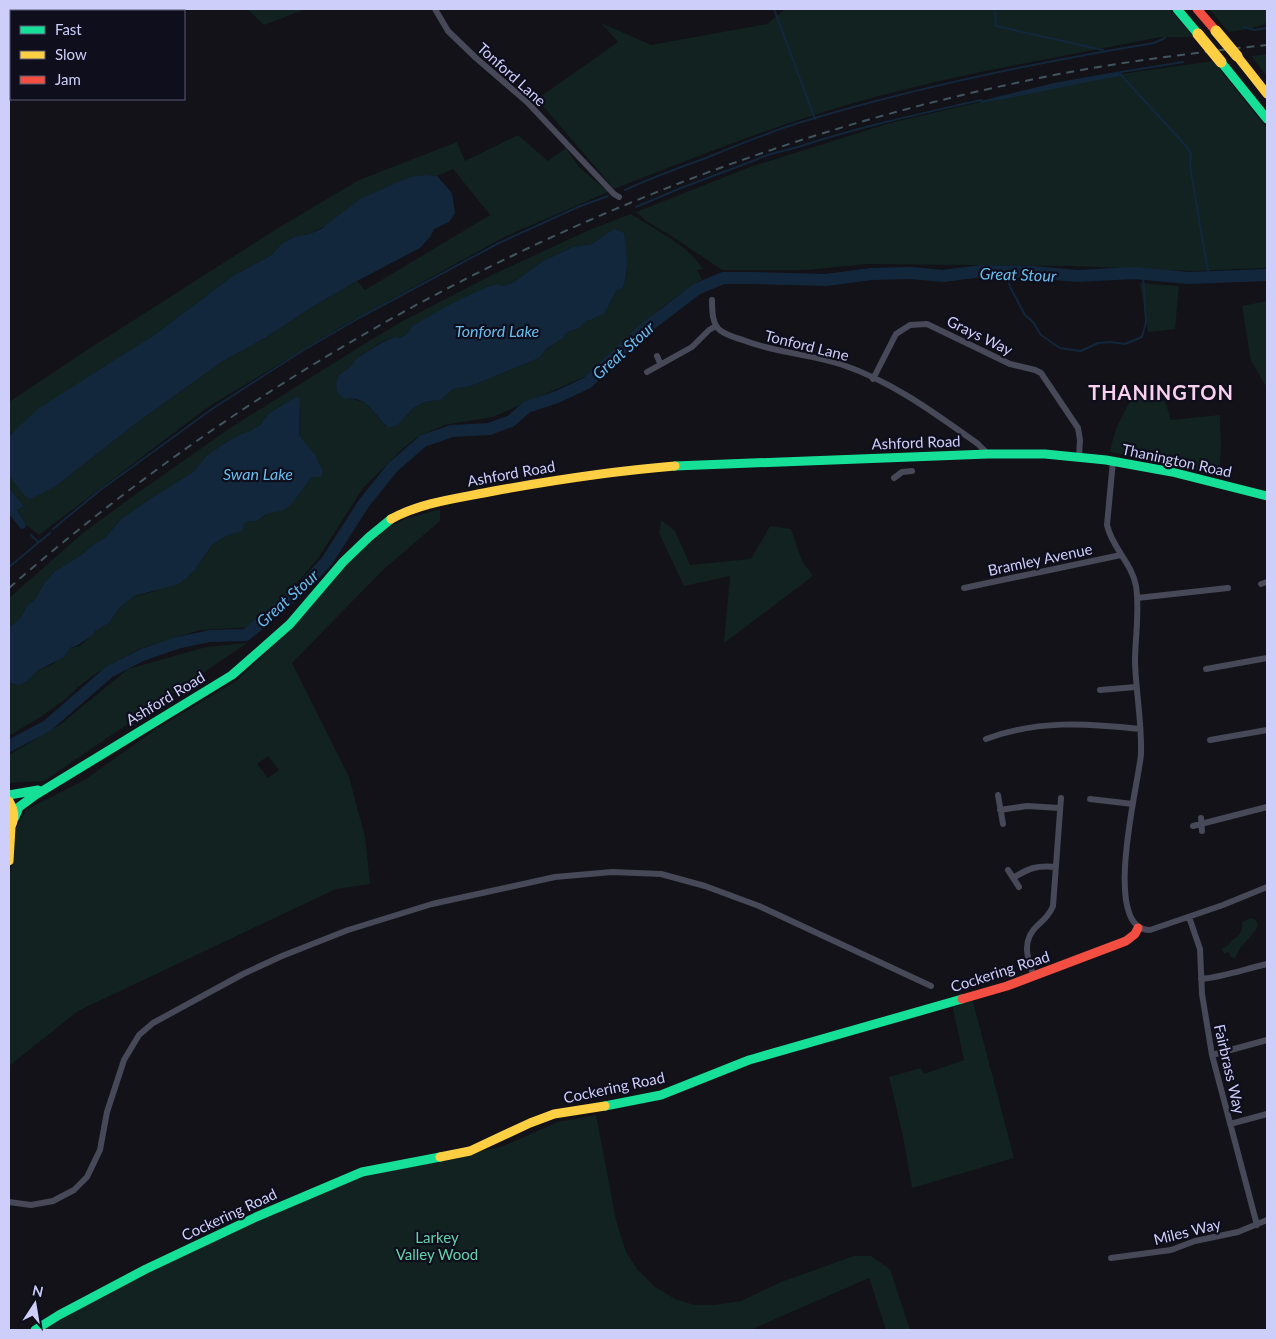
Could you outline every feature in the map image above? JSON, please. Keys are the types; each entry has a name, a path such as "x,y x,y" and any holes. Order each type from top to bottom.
{"main road":[{"path":"1177,9 1267,119"},
{"path":"1197,9 1267,94"},
{"name":"Ashford Road","path":"12,825 24,803 232,675 290,624 343,562 369,537 393,518 413,510 483,493 625,470 758,461 831,461 988,454 1045,454 1079,457"},
{"name":"Thanington Road","path":"1079,457 1172,472 1267,496"},
{"name":"Ashford Road","path":"9,795 47,788"},
{"path":"9,801 14,812 9,859"},
{"name":"Cockering Road","path":"35,1330 146,1269 256,1217 362,1172 470,1151 554,1114 661,1095 749,1060 1034,977 1126,941 1135,934 1138,928"}],"street":[{"name":"Tonford Lane","path":"435,9 448,31 527,102 614,194 619,197"},
{"path":"647,372 660,363 692,347 709,330 716,326 712,311 712,300"},
{"name":"Grays Way","path":"873,379 896,334 910,325 927,324 1010,364 1041,373 1078,428 1080,433 1079,457"},
{"name":"Tonford Lane","path":"716,326 721,331 748,342 856,370 902,392 978,444 988,454"},
{"path":"657,356 660,363"},
{"path":"1113,461 1107,525 1109,534 1127,562 1133,577 1137,598 1135,661 1140,729 1139,772 1125,854 1124,887 1129,910 1138,928 1144,930 1156,929 1267,887"},
{"path":"894,478 902,472 912,471"},
{"name":"Bramley Avenue","path":"964,588 1122,555"},
{"path":"1137,598 1228,588"},
{"path":"1206,669 1267,658"},
{"path":"1100,690 1136,687"},
{"path":"986,739 1002,733 1034,726 1072,723 1140,729"},
{"path":"1214,739 1267,730"},
{"path":"998,795 1002,824"},
{"path":"1034,977 1026,946 1031,932 1047,917 1053,906 1061,798"},
{"path":"1090,799 1133,804"},
{"path":"1000,810 1027,806 1060,808"},
{"path":"1193,826 1267,807"},
{"path":"1014,878 1028,869 1040,866 1056,868"},
{"path":"1008,870 1019,887"},
{"path":"9,1202 31,1205 53,1201 74,1190 87,1177 100,1150 109,1107 124,1060 139,1035 153,1023 243,974 282,956 356,927 432,904 555,877 612,872 661,874 705,886 759,906 931,986"},
{"name":"Fairbrass Way","path":"1189,917 1200,949 1202,994 1212,1055 1257,1224"},
{"path":"1201,978 1232,974 1267,964"},
{"path":"1212,1055 1267,1040"},
{"path":"1230,1124 1267,1114"},
{"name":"Miles Way","path":"1111,1258 1171,1250 1194,1242 1238,1232 1267,1220"}],"green space":[{"path":"247,9 306,9 264,25"},
{"path":"1170,9 1194,37 1161,37 981,72 875,97 841,106 776,128 614,189 537,99 618,42 601,23 651,45 767,24 784,10"},
{"path":"1209,9 1267,9 1267,20 1265,24 1229,32"},
{"path":"1267,54 1267,76 1251,56"},
{"path":"1213,61 1267,128 1267,268 1193,271 1073,266 867,264 806,270 722,270 646,221 636,212 750,167 890,123 1019,93 1121,74"},
{"path":"518,135 548,161 566,148 579,167 608,192 506,236 339,328 208,407 39,535 26,525 17,510 24,506 9,488 9,475 56,486 139,421 223,361 265,338 312,307 357,281 365,290 490,215 453,169 437,176 426,175 309,234 294,237 281,244 272,255 234,275 153,336 9,435 9,402 278,228 359,180 457,142 465,161"},
{"path":"631,214 670,238 688,252 703,269 697,270 702,279 661,308 649,322 586,376 493,417 444,425 416,438 400,451 363,488 319,557 293,588 252,627 200,630 139,649 95,674 67,698 9,736 9,683 19,685 27,681 37,671 53,664 70,648 80,646 94,632 109,623 120,607 132,597 155,591 201,562 213,544 248,521 256,521 267,514 288,507 312,477 321,477 319,462 299,435 300,410 296,397 269,413 261,424 252,430 239,435 206,456 193,472 121,519 105,538 55,571 45,582 35,599 27,606 20,619 9,627 9,598 83,533 230,428 369,341 401,322 494,274 589,230","holes":["624,233 627,275 623,288 617,290 604,314 587,320 579,328 566,333 562,339 547,348 539,358 471,386 453,389 435,401 425,402 413,408 398,425 388,428 368,406 350,398 340,374 350,367 357,358 380,343 395,337 400,338 407,334 412,326 487,287 497,284 503,286 514,282 543,261 573,247 592,244 602,238"]},
{"path":"1140,283 1179,286 1175,329 1148,332"},
{"path":"1267,301 1267,388 1251,361 1242,306"},
{"path":"1134,395 1165,401 1171,420 1220,415 1219,477 1161,460 1110,452 1119,422"},
{"path":"440,509 440,521 383,570 292,663 349,777 365,837 370,884 336,889 78,1011 9,1066 9,881 14,849 14,831 26,810 86,779 156,729 236,681 294,626 354,556 388,528 405,519","holes":["268,756 279,770 268,778 257,764"]},
{"path":"661,520 675,531 690,565 751,559 770,526 791,529 802,561 813,576 724,643 730,576 684,586 659,533"},
{"path":"247,643 44,781 9,783 9,755 61,724 128,669 206,647"},
{"path":"1251,918 1256,920 1258,925 1256,930 1241,947 1235,958 1231,957 1228,952 1224,954 1222,948 1239,935 1242,922"},
{"path":"972,998 1014,1158 912,1188 903,1136 889,1077 921,1068 924,1074 964,1060 952,1004"},
{"name":"Larkey Valley Wood","path":"596,1115 616,1220 626,1252 637,1269 654,1286 675,1299 695,1305 715,1305 741,1301 781,1282 854,1256 871,1256 890,1269 910,1330 886,1330 869,1278 750,1330 39,1330 152,1269 257,1219 363,1174 501,1147 558,1122"}],"water":[{"path":"1121,71 1120,76 999,100 981,103 980,101 1054,83"},
{"path":"437,176 452,193 455,213 449,222 434,229 430,237 420,248 357,281 312,307 265,338 223,361 139,421 56,486 30,499 25,496 9,476 9,436 39,408 153,336 234,275 272,255 281,244 294,237 321,229 360,199 410,177"},
{"name":"Tonford Lake","path":"614,229 624,233 627,268 623,288 617,290 604,314 587,320 579,328 566,333 562,339 547,348 539,358 471,386 453,389 440,400 425,402 413,408 398,425 388,428 364,403 352,398 344,399 337,392 336,383 340,374 350,367 357,358 381,343 395,337 400,338 407,334 412,326 455,302 487,287 497,284 503,286 514,282 543,261 573,247 592,244"},
{"name":"Swan Lake","path":"296,397 300,399 299,435 315,455 323,471 321,477 312,477 288,508 267,514 256,521 248,521 244,524 242,531 228,535 213,544 194,571 179,584 134,596 120,607 109,623 70,648 64,657 37,671 27,681 19,685 9,683 9,627 20,619 27,606 35,599 45,582 55,571 105,538 121,519 193,472 206,456 239,435 252,430 261,424 269,413"},
{"path":"9,488 24,506 17,510 26,525 25,528 21,529 9,514"}],"waterway":[{"path":"774,9 815,119"},
{"path":"995,9 996,26 1103,50"},
{"path":"1243,27 1255,30 1267,28"},
{"path":"625,190 773,132 839,111 973,78 1063,59 1154,43 1165,38"},
{"path":"1183,62 1121,72 1120,74 1186,146 1191,154 1190,166 1209,278"},
{"path":"636,207 766,155 866,127 981,100"},
{"path":"53,529 99,491 212,409 302,351 359,318 499,243 578,207 608,196"},
{"name":"Great Stour","path":"9,746 47,726 109,672 142,655 177,643 210,636 246,635 300,590 327,561 364,503 393,467 423,441 452,431 489,429 511,421 527,407 557,397 587,383 647,327 697,289 723,278 826,280 871,274 911,273 943,276 982,271 1034,272 1077,276 1134,273 1189,278 1267,275"},
{"path":"1007,271 1010,287 1025,315 1033,322 1041,335 1060,348 1081,351 1098,343 1125,344 1142,337 1146,322 1143,274"},
{"path":"9,567 50,533"},
{"path":"31,535 38,542"}],"railway":[{"path":"9,588 118,498 233,416 354,340 478,273 607,213 739,161 874,118 1011,84 1075,71 1171,56 1267,45"}],"traffic: fast":[{"path":"1177,9 1198,34"},
{"path":"1221,62 1267,119"},
{"path":"675,466 988,454 1045,454 1106,460 1172,472 1267,496"},
{"path":"15,817 19,807 34,796 232,675 290,624 343,562 391,519"},
{"path":"9,795 38,790"},
{"path":"605,1106 661,1095 749,1060 962,999"},
{"path":"35,1330 59,1315 146,1269 256,1217 362,1172 440,1157"}],"traffic: slow":[{"path":"1216,31 1237,56"},
{"path":"1198,34 1221,62"},
{"path":"1237,56 1267,94"},
{"path":"391,519 415,508 455,498 584,476 675,466"},
{"path":"9,801 13,808 14,816 9,830"},
{"path":"9,861 11,827"},
{"path":"440,1157 470,1151 554,1114 605,1106"}],"traffic: jam":[{"path":"1197,9 1216,31"},
{"path":"962,999 1007,986 1126,941 1135,934 1138,928"}],"district":[{"name":"THANINGTON","path":"1161,392"}]}
